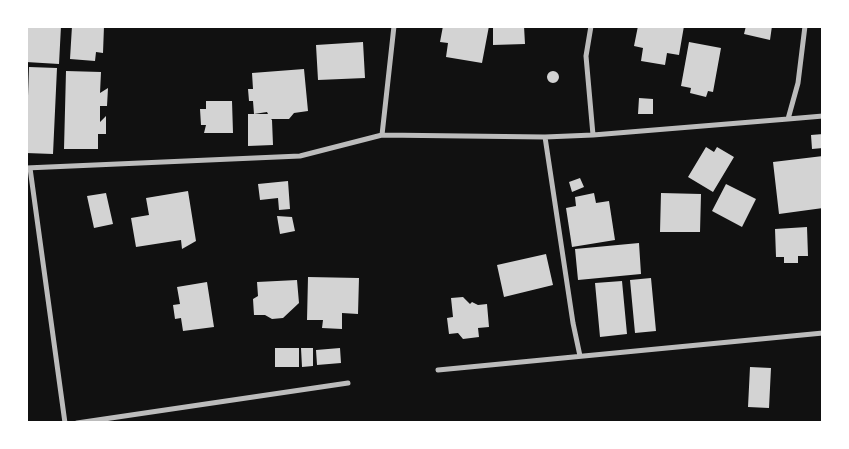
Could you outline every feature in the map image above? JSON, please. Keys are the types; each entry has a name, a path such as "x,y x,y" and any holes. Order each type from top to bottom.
{"street":[{"path":"382,135 394,26"},
{"path":"591,26 586,56 593,135"},
{"path":"788,119 798,83 805,26"},
{"path":"65,423 28,168 300,156 382,135 545,137 593,135 823,116"},
{"path":"545,137 573,323 580,356"},
{"path":"438,370 823,333"},
{"path":"78,423 348,383"}],"building":[{"path":"27,26 61,26 59,64 26,62"},
{"path":"72,26 104,26 103,53 96,52 95,61 70,59"},
{"path":"443,26 489,26 482,63 446,57 448,43 440,42"},
{"path":"493,26 524,26 525,44 493,45"},
{"path":"638,26 684,26 679,55 667,53 665,65 641,61 643,48 634,46"},
{"path":"746,26 772,26 770,40 744,34"},
{"path":"363,42 365,78 318,80 316,45"},
{"path":"689,42 721,48 713,92 708,91 706,97 690,93 691,88 681,86"},
{"path":"29,67 57,68 53,154 26,153"},
{"path":"304,69 308,111 294,113 289,119 271,119 273,145 248,146 248,114 254,114 253,101 249,101 248,89 253,89 252,73"},
{"path":"66,71 101,72 100,93 108,88 107,106 100,106 100,122 106,116 106,134 98,134 98,149 64,149"},
{"path":"555,71 558,72 558,82 551,83 548,82 547,75 548,72"},
{"path":"639,98 653,99 653,114 638,114"},
{"path":"206,101 232,101 233,133 204,133 206,125 201,125 200,109 206,109"},
{"path":"823,134 823,148 812,149 811,135"},
{"path":"706,147 714,152 717,147 734,157 713,192 688,177"},
{"path":"823,156 823,208 779,214 773,162"},
{"path":"580,178 584,187 572,192 569,182"},
{"path":"288,181 290,209 279,210 278,198 260,200 258,184"},
{"path":"726,184 756,199 742,227 712,211"},
{"path":"188,191 196,241 182,249 181,240 136,247 131,218 149,215 146,198"},
{"path":"106,193 113,224 94,228 87,196"},
{"path":"594,193 596,203 609,201 615,240 572,247 566,208 576,206 575,197"},
{"path":"661,193 701,194 700,232 660,232"},
{"path":"277,216 292,217 295,231 280,234"},
{"path":"807,227 808,256 798,256 798,263 784,263 784,257 776,257 775,229"},
{"path":"639,243 641,274 578,280 575,249"},
{"path":"546,254 553,285 504,297 497,265"},
{"path":"308,277 359,278 358,314 342,313 342,329 322,328 323,320 307,320"},
{"path":"651,278 656,331 635,333 630,280"},
{"path":"297,280 299,303 283,318 272,319 265,315 254,315 253,299 258,296 257,282"},
{"path":"622,281 627,334 600,337 595,283"},
{"path":"207,282 214,327 183,331 181,318 175,319 173,305 180,304 177,287"},
{"path":"463,297 470,304 472,302 478,305 487,304 489,327 478,328 479,337 463,339 458,333 449,334 447,318 453,317 451,298"},
{"path":"275,348 299,348 299,367 275,367"},
{"path":"301,348 313,348 313,366 302,367"},
{"path":"340,348 341,363 317,365 316,350"},
{"path":"750,367 771,368 769,408 748,407"}]}
